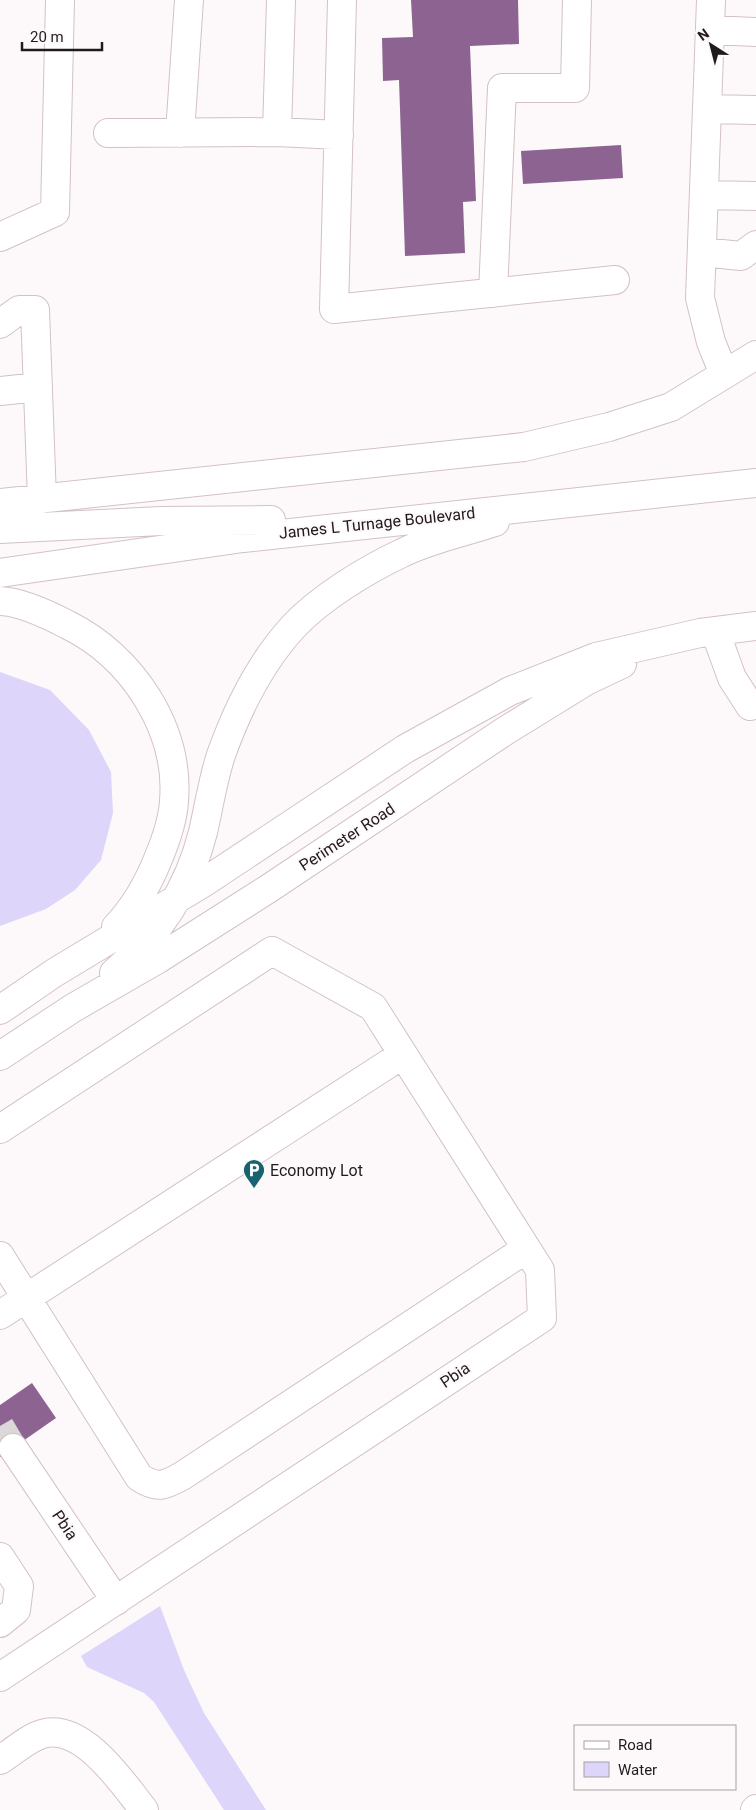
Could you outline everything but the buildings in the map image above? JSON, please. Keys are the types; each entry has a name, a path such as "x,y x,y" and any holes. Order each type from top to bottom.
{"street":[{"path":"0,237 55,212 60,0"},
{"path":"180,133 189,0"},
{"path":"277,132 281,0"},
{"path":"342,0 334,309 615,280"},
{"path":"492,293 502,88 575,88 577,0"},
{"path":"711,0 700,298 711,342 724,374"},
{"path":"710,30 756,32"},
{"path":"707,109 756,110"},
{"path":"108,133 277,132 339,135"},
{"path":"704,195 756,196"},
{"path":"702,252 741,256 756,246"},
{"path":"0,324 19,310 35,310 42,499"},
{"path":"0,503 524,447 609,426 671,407 756,355"},
{"path":"0,391 38,387"},
{"name":"James L Turnage Boulevard","path":"0,573 243,538 756,483"},
{"path":"73,1008 153,935 178,897 192,870 203,834 221,756 241,707 267,662 294,626 348,582 403,552 547,506"},
{"path":"0,528 259,519 381,523"},
{"path":"0,601 55,618 86,634 109,651 146,697 170,746 175,772 174,801 168,835 149,881 128,914 97,947"},
{"name":"Perimeter Road","path":"0,1010 405,750 510,691 596,657 708,632 756,626"},
{"path":"708,632 732,678 750,706"},
{"name":"Perimeter Road","path":"0,1056 73,1008 174,949 505,732 586,682 635,658 708,632"},
{"name":"Pbia","path":"0,1129 272,951 373,1007 540,1270 542,1318 0,1677"},
{"path":"0,1315 402,1055"},
{"path":"0,1256 139,1477 151,1485 166,1484 526,1249"},
{"name":"Pbia","path":"13,1448 116,1601"},
{"path":"0,1557 19,1586 16,1610 0,1623"},
{"path":"0,1760 41,1734 56,1732 71,1735 84,1742 144,1810"}],"water":[{"path":"0,672 50,690 89,730 111,772 113,813 101,860 75,890 46,909 0,926"},
{"path":"160,1606 184,1670 204,1713 266,1810 224,1810 154,1702 144,1693 87,1667 81,1656"}],"tunnel":[{"path":"0,1426 13,1448"}],"place":[{"name":"Economy Lot","path":"254,1189"}]}
